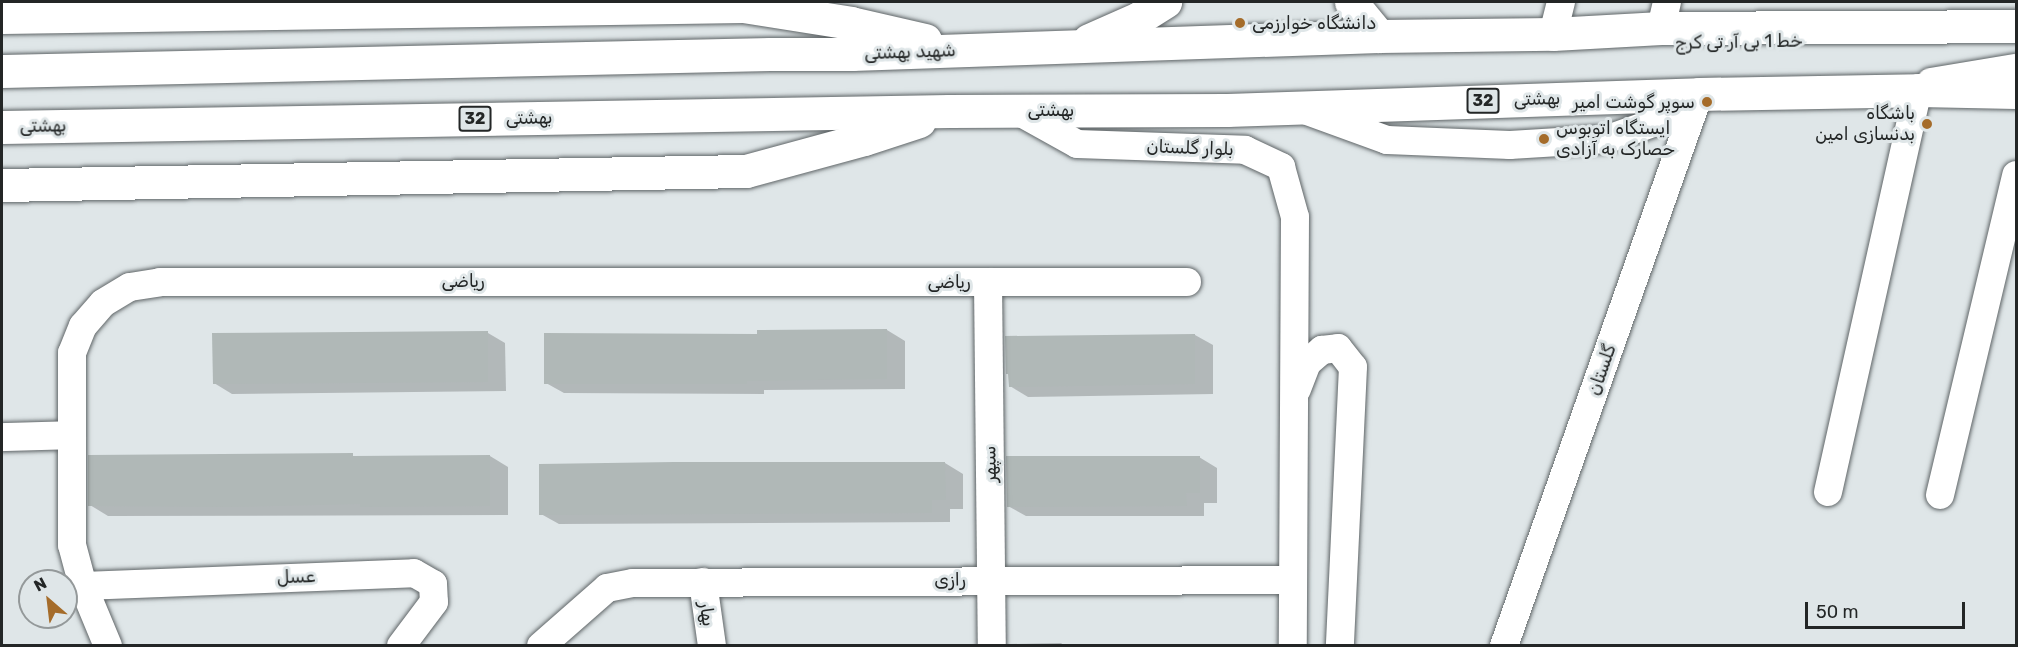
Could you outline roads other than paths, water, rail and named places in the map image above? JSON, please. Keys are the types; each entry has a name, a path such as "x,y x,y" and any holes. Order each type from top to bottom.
{"main road":[{"path":"1072,47 1138,18 1165,2"},
{"path":"1351,2 1379,36"},
{"path":"2,17 743,6 850,23 968,50 1379,36 1553,34 1664,15 2016,26"},
{"name":"شهید بهشتی","path":"4,70 968,50"},
{"name":"بهشتی","path":"949,111 1299,108 1881,90 2016,92"},
{"path":"2,185 746,171 864,139 949,111"},
{"name":"بهشتى","path":"2,127 949,111"}],"street":[{"path":"1553,34 1561,2"},
{"name":"خط 1 بی آر تی کرج","path":"1461,35 1545,45 2016,42"},
{"path":"1881,90 2016,68"},
{"path":"1828,492 1918,90"},
{"path":"1299,108 1387,140 1510,145 1608,139 1667,118 1699,94"},
{"name":"گلستان","path":"1504,645 1699,94"},
{"name":"بلوار گلستان","path":"1016,110 1077,144 1245,150 1281,167 1295,217 1293,645"},
{"path":"1940,495 2016,176"},
{"name":"ریاضی","path":"108,645 83,586 72,545 72,353 83,326 104,303 130,288 160,282 1187,282"},
{"name":"سپهر","path":"988,282 992,645"},
{"name":"بلوار گلستان","path":"1294,397 1307,363 1322,351 1338,348 1353,367 1340,645"},
{"path":"2,437 72,435"},
{"name":"عسل","path":"83,586 414,573 433,585 434,602 401,645"},
{"name":"رازی","path":"541,645 607,588 633,583 1293,580"},
{"name":"بهار","path":"703,582 712,645"}],"place":[{"name":"دانشگاه خوارزمی","path":"1240,23"},
{"name":"سوپر گوشت امیر","path":"1707,102"},
{"name":"باشگاه بدنسازی امین","path":"1927,124"},
{"name":"ایستگاه اتوبوس حصارک به آزادی","path":"1544,139"}]}
